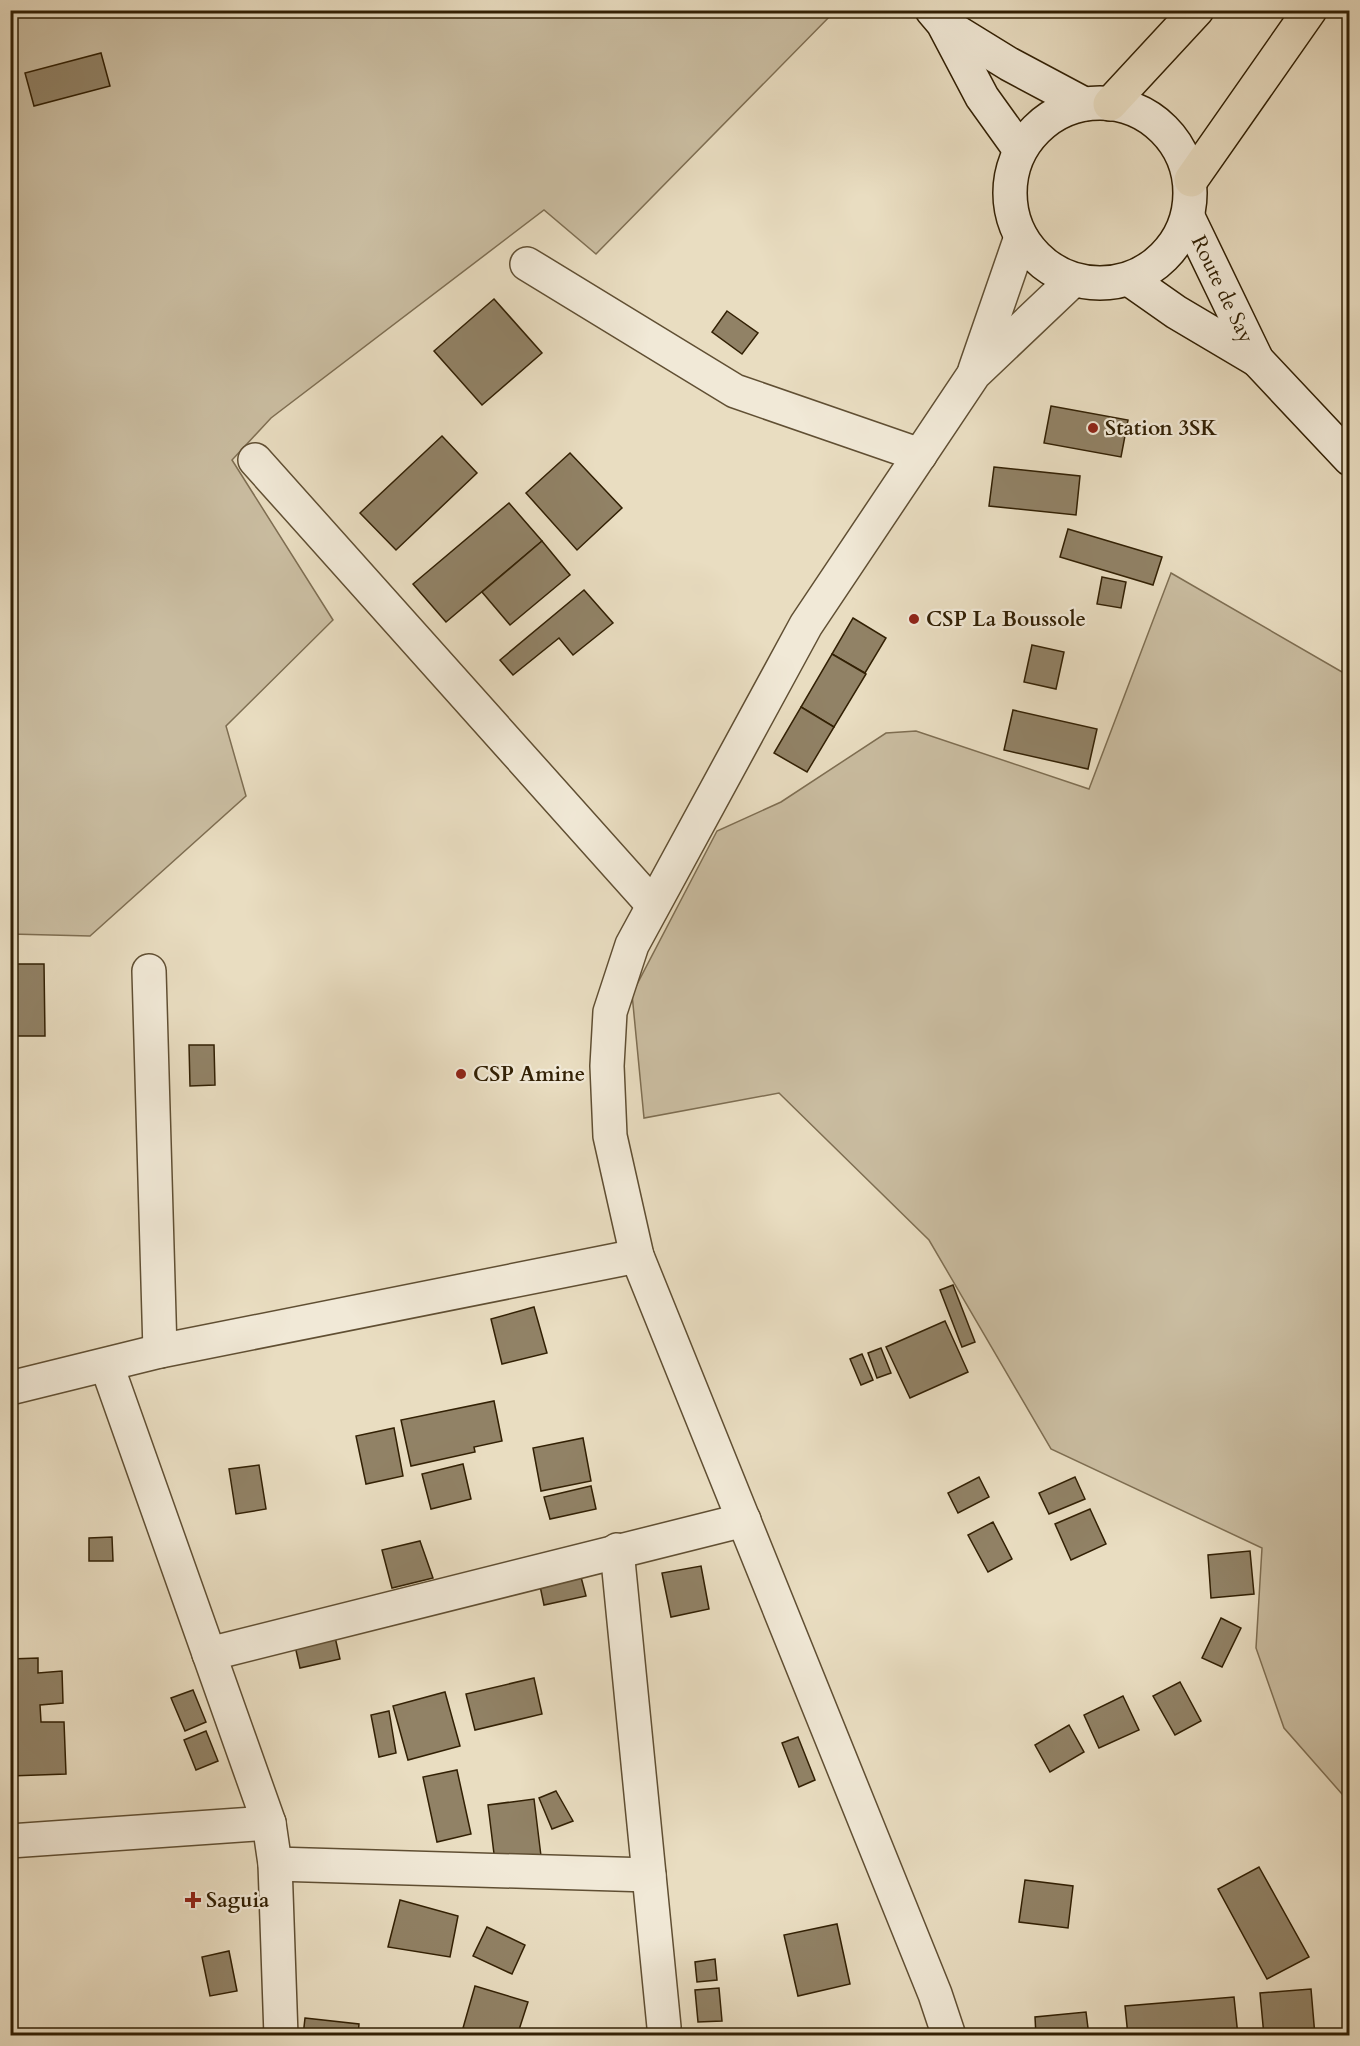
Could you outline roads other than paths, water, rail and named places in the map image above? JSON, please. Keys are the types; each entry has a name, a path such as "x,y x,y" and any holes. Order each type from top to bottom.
{"highway":[{"path":"1097,104 1197,10"},
{"path":"1191,180 1310,10"}],"street":[{"path":"937,17 1009,64 1097,104 1134,109 1163,129 1184,157 1191,180 1188,217 1180,237 1167,256 1150,269 1130,279 1092,284 1073,280 1052,271 1035,256 1021,237 1012,217 1010,194 1012,171 1020,150 1036,129 1058,113 1097,104"},
{"path":"937,17 982,97 1020,150"},
{"name":"Route de Say","path":"1188,217 1257,360"},
{"path":"974,375 1021,237"},
{"path":"527,264 735,391 920,455"},
{"name":"Route de Say","path":"1130,279 1176,312 1257,360 1350,459"},
{"path":"949,2036 935,1994 637,1256 610,1136 607,1066 610,1012 632,945 806,625 974,375 1073,280"},
{"path":"255,460 653,905"},
{"path":"149,971 160,1351"},
{"path":"10,1388 160,1351 637,1256"},
{"path":"107,1365 268,1823 275,1863 281,2036"},
{"path":"208,1654 744,1520"},
{"path":"617,1550 664,2027"},
{"path":"10,1841 268,1823"},
{"path":"275,1863 649,1875"},
{"path":"935,1994 935,2036"}],"place":[{"name":"Station 3SK","path":"1093,428"},
{"name":"CSP La Boussole","path":"914,619"},
{"name":"CSP Amine","path":"461,1074"},
{"name":"Saguia","path":"193,1900"}]}
